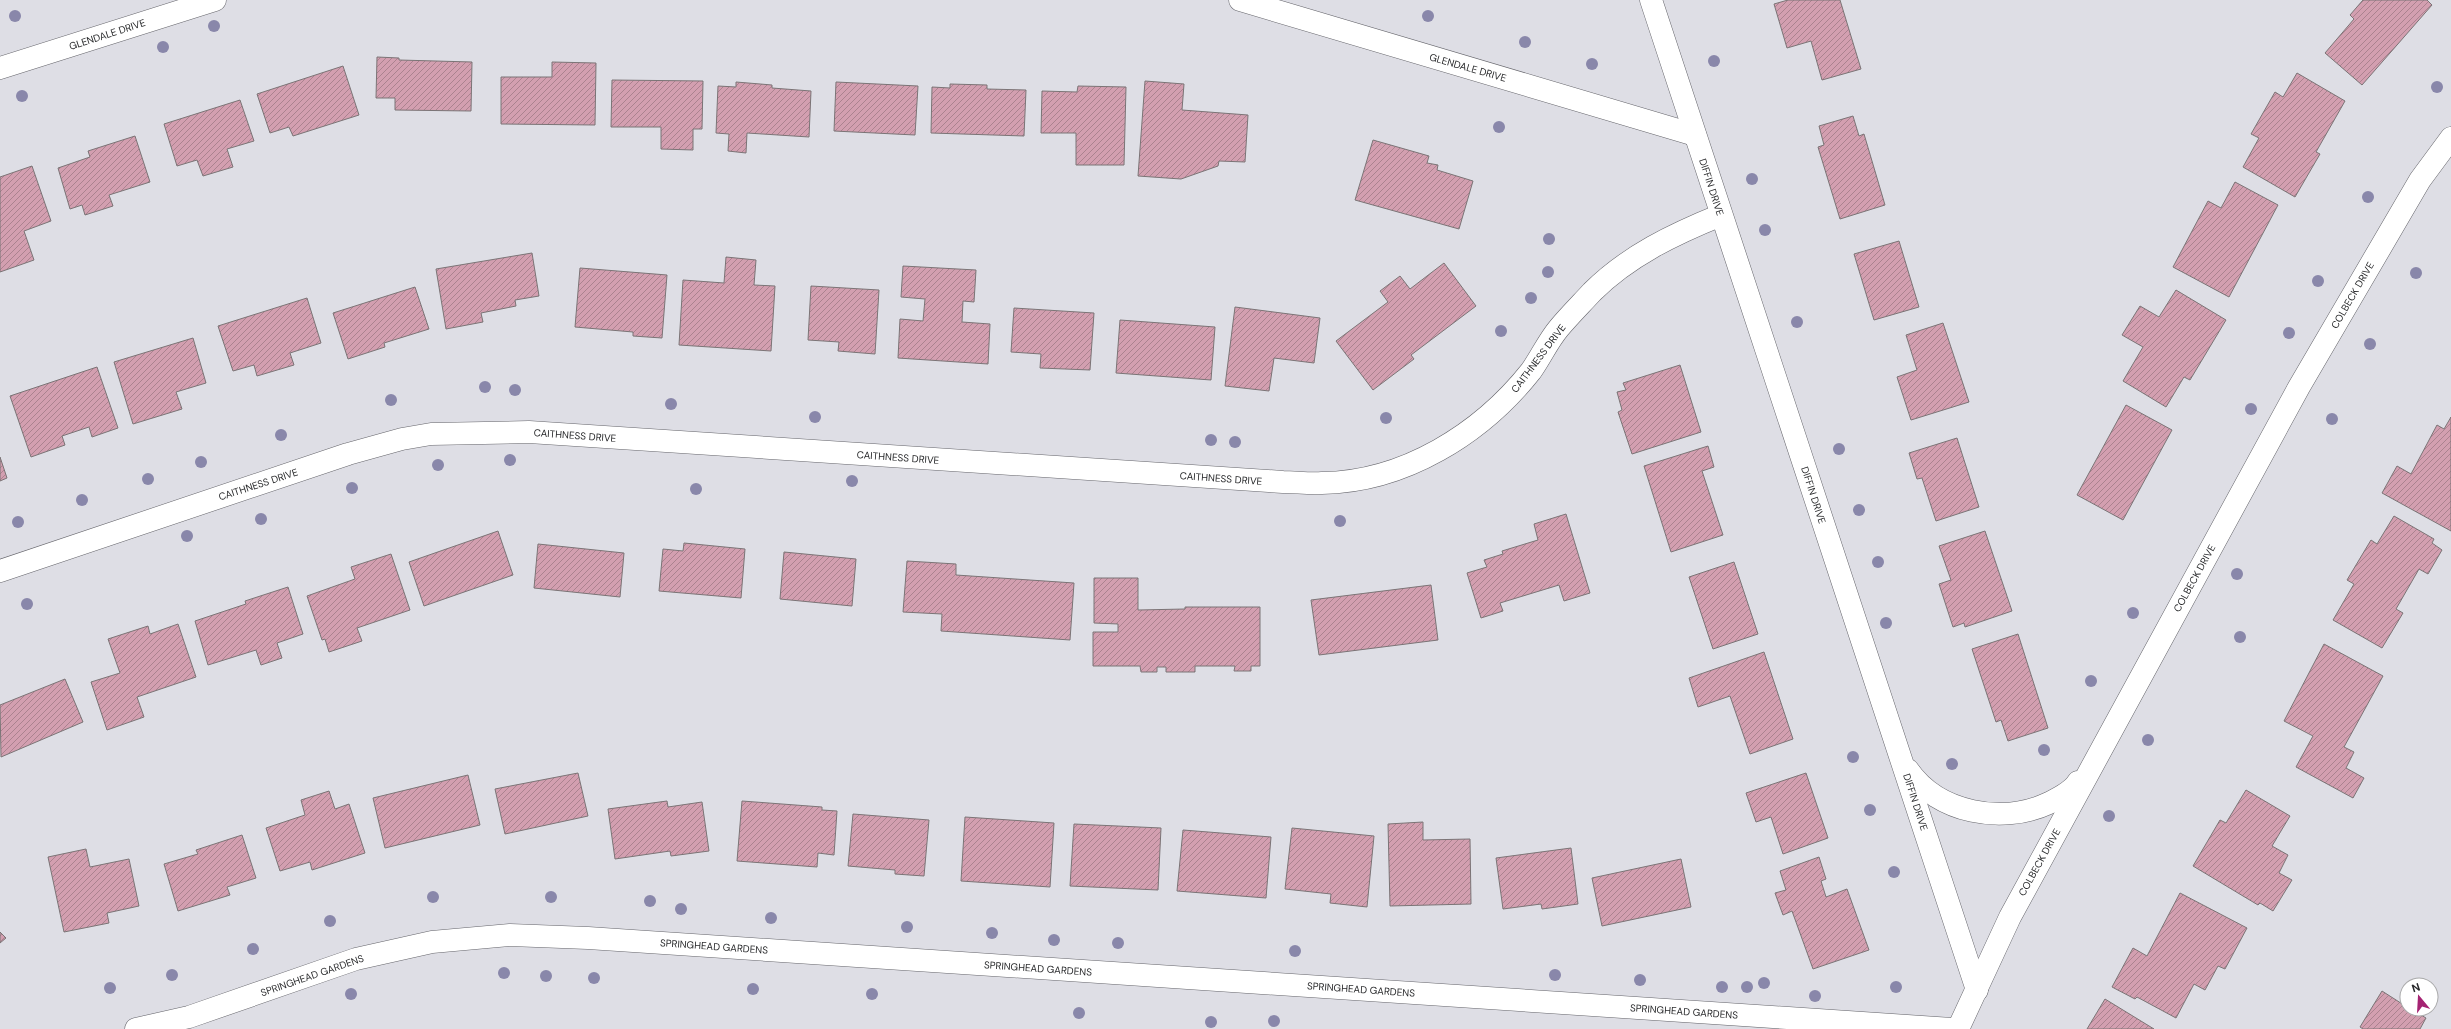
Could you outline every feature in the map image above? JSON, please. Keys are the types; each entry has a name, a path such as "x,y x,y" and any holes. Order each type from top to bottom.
{"street":[{"name":"GLENDALE DRIVE","path":"0,68 215,0"},
{"name":"GLENDALE DRIVE","path":"1240,0 1695,134"},
{"name":"DIFFIN DRIVE","path":"1651,0 1977,990"},
{"name":"COLBECK DRIVE","path":"1958,1029 2010,917 2356,287 2420,180 2451,138"},
{"name":"CAITHNESS DRIVE","path":"0,571 348,454 402,438 431,434 529,432 1283,482 1323,483 1364,478 1403,467 1440,450 1474,428 1505,401 1531,370 1559,328 1593,291 1631,260 1674,234 1721,216"},
{"path":"1903,764 1914,780 1929,793 1946,802 1964,809 2003,814 2041,806 2059,798 2075,787 2100,751"},
{"name":"SPRINGHEAD GARDENS","path":"136,1029 189,1018 356,959 432,942 510,935 604,939 1952,1029"}],"building":[{"path":"1788,0 1840,0 1861,69 1822,80 1811,41 1787,48 1774,4"},
{"path":"2363,0 2427,0 2432,5 2362,85 2325,53 2354,19 2350,15"},
{"path":"377,57 399,58 399,60 472,62 471,111 395,110 395,98 376,98"},
{"path":"552,62 596,63 595,125 501,124 501,77 552,77"},
{"path":"343,66 359,115 293,136 289,127 270,133 257,94"},
{"path":"2297,73 2345,101 2316,152 2320,154 2295,197 2243,167 2259,138 2251,134 2275,92 2283,97"},
{"path":"612,80 703,81 702,129 693,129 693,150 661,149 661,127 611,127"},
{"path":"1145,81 1184,84 1182,110 1248,115 1245,162 1219,161 1218,166 1181,179 1138,176"},
{"path":"736,82 772,85 772,88 811,91 809,137 747,133 746,153 728,151 729,134 716,133 718,86 736,87"},
{"path":"836,82 918,86 915,135 834,131"},
{"path":"950,84 987,85 987,89 1026,90 1024,136 931,133 932,87 950,88"},
{"path":"1078,86 1126,87 1124,165 1076,165 1076,133 1041,133 1042,91 1077,92"},
{"path":"240,100 254,141 227,149 233,167 203,176 197,160 177,166 164,124"},
{"path":"1853,116 1859,136 1864,134 1885,205 1840,219 1818,147 1824,145 1819,126"},
{"path":"135,136 150,182 109,195 113,206 85,215 82,205 70,209 58,168 90,157 88,151"},
{"path":"1373,140 1429,156 1427,163 1438,165 1437,170 1473,181 1459,229 1355,200"},
{"path":"32,166 51,221 24,231 34,260 0,272 0,177"},
{"path":"2235,182 2278,205 2229,297 2173,267 2208,201 2221,208"},
{"path":"1899,241 1919,307 1874,320 1854,254"},
{"path":"532,253 539,296 515,300 516,306 481,313 483,322 446,329 436,269"},
{"path":"726,257 756,260 754,285 775,286 771,351 679,345 683,280 724,283"},
{"path":"1444,263 1476,306 1411,355 1414,359 1373,390 1336,341 1388,302 1380,291 1400,276 1410,289"},
{"path":"903,266 976,270 974,302 963,301 962,322 990,324 988,364 898,358 900,319 923,321 925,299 901,297"},
{"path":"580,268 667,275 662,338 633,336 633,332 575,327"},
{"path":"811,286 879,290 875,354 838,351 839,342 808,340"},
{"path":"415,287 429,329 384,343 385,347 348,359 333,313"},
{"path":"2176,290 2226,320 2190,380 2184,377 2166,407 2123,381 2143,347 2122,335 2140,306 2159,317"},
{"path":"307,298 321,343 290,353 294,365 257,376 254,365 233,371 218,326"},
{"path":"1235,307 1320,318 1314,363 1274,358 1269,391 1225,386"},
{"path":"1014,308 1094,313 1090,370 1040,368 1041,354 1011,352"},
{"path":"1120,320 1215,327 1211,380 1116,373"},
{"path":"1943,323 1969,402 1911,420 1897,377 1917,370 1906,335"},
{"path":"193,338 206,383 176,392 182,409 133,424 114,362"},
{"path":"1680,365 1701,432 1632,454 1618,412 1622,410 1617,392 1626,390 1623,383"},
{"path":"97,367 118,428 92,437 89,427 62,436 65,445 31,457 10,396"},
{"path":"2126,405 2172,430 2123,520 2077,495"},
{"path":"2451,417 2451,531 2382,493 2397,466 2411,474 2437,425 2444,429"},
{"path":"1957,438 1979,507 1936,521 1922,478 1917,479 1909,453"},
{"path":"1708,446 1714,467 1702,471 1723,535 1671,552 1644,466"},
{"path":"0,457 7,478 0,481"},
{"path":"1566,514 1590,593 1564,601 1559,585 1500,603 1503,611 1481,618 1467,573 1487,567 1484,560 1503,554 1502,551 1538,540 1534,524"},
{"path":"2394,516 2434,539 2432,543 2442,550 2428,574 2419,569 2396,609 2403,613 2382,648 2333,620 2354,584 2347,580 2371,540 2377,544"},
{"path":"498,531 513,575 424,606 409,562"},
{"path":"1985,531 2012,611 1965,627 1964,623 1953,627 1939,584 1951,580 1939,546"},
{"path":"684,543 745,549 741,598 659,591 663,549 683,551"},
{"path":"538,544 624,553 620,597 534,588"},
{"path":"784,552 856,559 852,606 780,599"},
{"path":"391,554 410,610 357,628 362,641 329,652 325,639 322,640 307,596 355,579 351,567"},
{"path":"907,561 956,564 956,575 1074,583 1070,640 941,631 942,614 903,612"},
{"path":"1734,562 1758,634 1713,649 1689,577"},
{"path":"1094,578 1138,578 1138,610 1185,609 1185,607 1260,607 1260,666 1251,666 1251,671 1234,671 1235,666 1195,666 1195,672 1166,672 1166,667 1157,667 1157,672 1141,672 1140,666 1093,666 1093,632 1118,632 1118,624 1094,623"},
{"path":"1431,585 1438,640 1319,655 1311,600"},
{"path":"288,587 303,634 277,643 282,658 261,665 256,650 208,665 195,621 246,604 245,601"},
{"path":"178,624 196,677 137,697 144,717 107,730 91,682 120,673 108,639 148,626 150,634"},
{"path":"2018,634 2048,728 2008,741 2001,720 1996,722 1972,649"},
{"path":"2324,644 2383,676 2344,747 2354,752 2346,768 2364,778 2353,798 2296,767 2313,736 2284,721"},
{"path":"1764,652 1793,739 1750,754 1730,696 1698,707 1689,678"},
{"path":"65,679 83,722 1,757 0,705"},
{"path":"578,773 588,816 505,834 495,789"},
{"path":"1806,773 1828,838 1783,854 1771,817 1756,822 1746,793"},
{"path":"468,775 480,825 385,848 373,798"},
{"path":"2246,790 2290,816 2272,846 2288,855 2279,873 2292,880 2273,911 2260,903 2258,905 2193,866 2220,820 2226,823"},
{"path":"329,791 335,809 349,804 365,853 312,870 310,862 280,871 266,828 305,815 301,800"},
{"path":"667,801 668,807 702,802 709,851 671,856 670,851 615,859 608,809"},
{"path":"742,801 822,807 822,810 837,811 834,855 818,853 817,867 737,861"},
{"path":"853,814 929,820 924,876 895,874 895,870 848,866"},
{"path":"965,817 1054,823 1050,887 961,881"},
{"path":"1423,822 1423,840 1470,839 1471,904 1390,906 1388,824"},
{"path":"1074,824 1161,828 1158,890 1070,886"},
{"path":"1292,828 1374,836 1367,907 1330,903 1331,894 1285,889"},
{"path":"1183,830 1271,837 1266,898 1177,891"},
{"path":"242,835 256,878 227,887 230,895 178,911 164,864 198,854 196,850"},
{"path":"1571,848 1578,904 1542,909 1541,904 1503,909 1496,858"},
{"path":"86,849 90,867 129,859 139,906 107,913 109,923 64,932 48,857"},
{"path":"1819,857 1826,879 1821,881 1826,897 1847,889 1869,950 1813,969 1792,911 1783,915 1775,893 1786,890 1780,871"},
{"path":"1681,859 1691,907 1602,926 1592,878"},
{"path":"2180,893 2247,928 2225,969 2218,966 2205,990 2194,984 2176,1018 2137,997 2135,999 2112,987 2133,948 2147,956"},
{"path":"0,932 6,938 0,943"},
{"path":"2382,991 2399,1002 2399,1017 2426,1018 2420,1029 2363,1029 2360,1027"},
{"path":"2105,999 2154,1029 2087,1029"}]}
